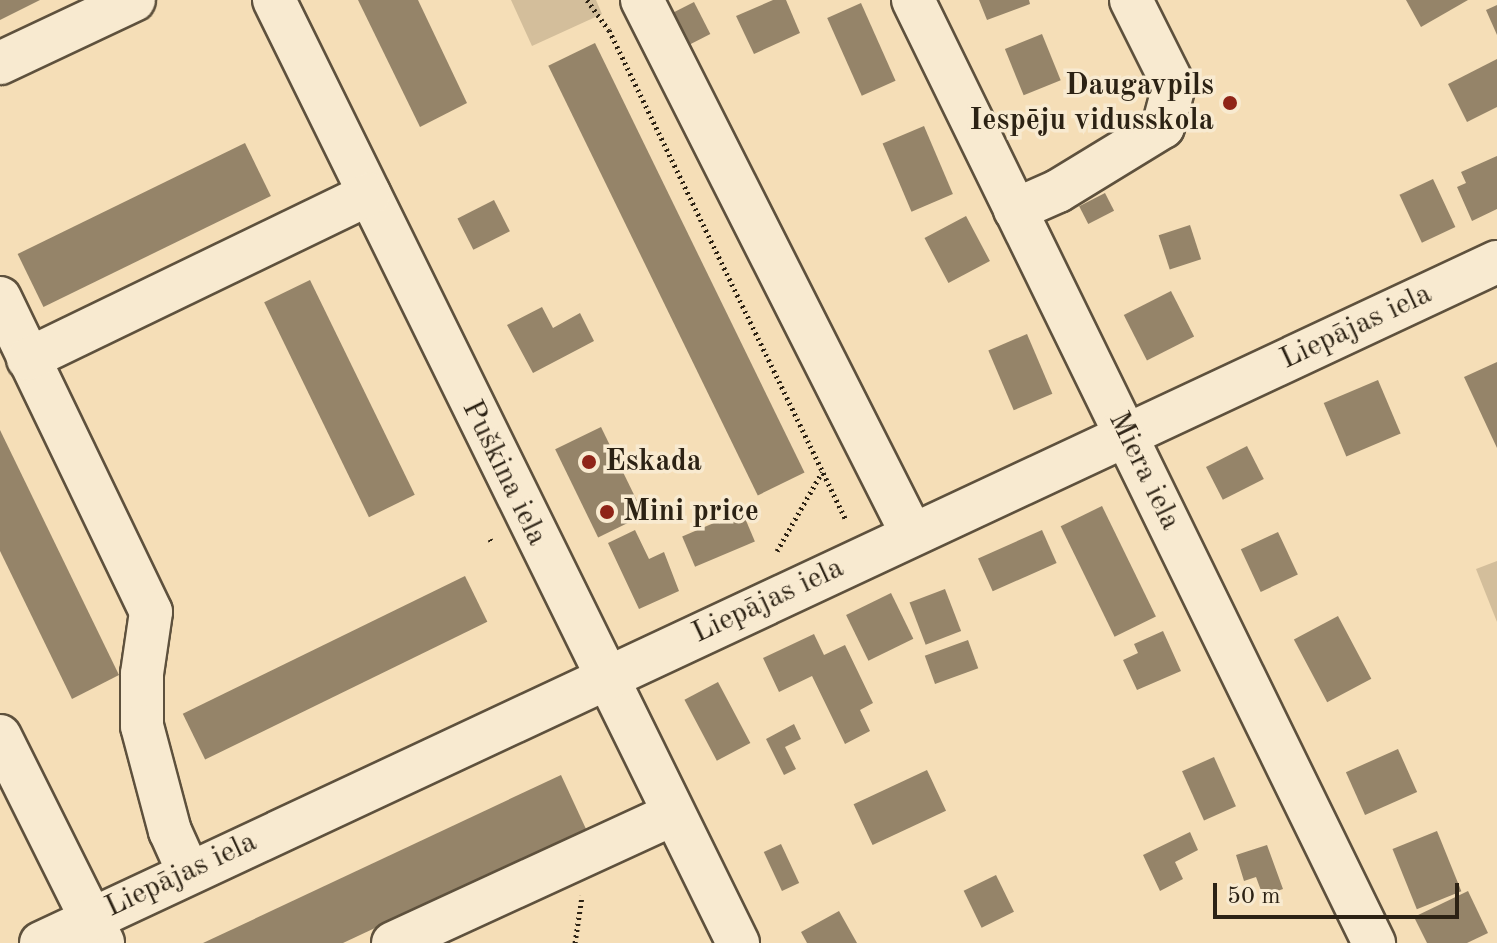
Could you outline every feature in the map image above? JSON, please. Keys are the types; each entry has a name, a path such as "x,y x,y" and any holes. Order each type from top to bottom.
{"street":[{"path":"0,63 134,0"},
{"name":"Puškina iela","path":"274,0 671,815 738,943"},
{"path":"642,0 912,534"},
{"name":"Miera iela","path":"913,0 1374,943"},
{"path":"1015,210 1058,191 1163,127 1174,86 1131,0"},
{"path":"28,359 369,194"},
{"name":"Liepājas iela","path":"41,943 97,931 188,871 1496,264"},
{"path":"0,298 151,612 142,674 142,726 170,831 188,871"},
{"path":"0,736 97,931"},
{"path":"393,943 671,815"}],"path":[{"path":"587,0 609,30 846,520"},
{"path":"777,551 823,471"},
{"path":"575,943 581,904"}],"shaded area":[{"path":"511,0 596,0 602,14 532,46"},
{"path":"1497,561 1497,622 1476,569"}],"building":[{"path":"0,0 40,0 0,20"},
{"path":"358,0 418,0 467,103 420,127"},
{"path":"773,0 786,0 800,33 754,54 736,16"},
{"path":"979,0 1029,0 1030,4 987,20"},
{"path":"1406,0 1468,0 1421,27"},
{"path":"694,2 710,34 681,49 665,17"},
{"path":"861,3 896,81 862,96 827,18"},
{"path":"1497,5 1497,35 1486,10"},
{"path":"1042,34 1061,80 1024,95 1005,49"},
{"path":"595,43 805,473 758,495 548,66"},
{"path":"1497,59 1497,107 1467,122 1448,84"},
{"path":"924,126 953,194 911,212 883,144"},
{"path":"245,143 271,196 43,307 18,254"},
{"path":"1497,156 1497,209 1472,221 1457,187 1466,183 1461,172"},
{"path":"1433,179 1455,227 1422,243 1399,195"},
{"path":"1105,193 1114,211 1088,224 1079,206"},
{"path":"494,200 510,231 473,250 457,219"},
{"path":"966,216 990,261 948,283 925,238"},
{"path":"1190,225 1201,259 1170,269 1159,235"},
{"path":"310,280 415,495 369,517 264,302"},
{"path":"1171,291 1194,336 1147,361 1124,315"},
{"path":"542,307 553,328 580,313 594,341 533,373 507,325"},
{"path":"1027,334 1052,394 1014,410 988,350"},
{"path":"1497,362 1497,448 1464,377"},
{"path":"1378,380 1401,433 1346,456 1324,403"},
{"path":"601,427 644,515 598,537 555,449"},
{"path":"0,430 119,675 72,699 0,551"},
{"path":"1247,446 1264,479 1223,500 1206,467"},
{"path":"1102,506 1156,617 1115,637 1061,526"},
{"path":"742,511 755,541 695,567 682,536"},
{"path":"635,530 649,559 664,552 679,591 639,609 608,543"},
{"path":"1042,530 1057,563 993,591 978,558"},
{"path":"1278,532 1298,575 1261,592 1241,549"},
{"path":"465,576 487,622 205,759 183,714"},
{"path":"945,589 961,631 926,645 910,603"},
{"path":"891,593 913,639 868,661 846,615"},
{"path":"1338,616 1371,679 1327,702 1294,639"},
{"path":"1163,631 1181,671 1137,690 1123,660 1138,653 1134,644"},
{"path":"814,634 824,655 845,645 873,703 860,710 870,731 845,744 812,676 779,692 763,658"},
{"path":"968,640 978,668 935,684 925,656"},
{"path":"718,682 750,743 717,761 684,700"},
{"path":"794,724 801,739 785,747 796,769 784,775 766,739"},
{"path":"1398,749 1417,792 1365,815 1346,772"},
{"path":"1214,757 1236,806 1204,821 1182,771"},
{"path":"927,770 946,811 873,845 854,804"},
{"path":"561,775 586,829 343,943 203,943"},
{"path":"1437,831 1461,891 1417,909 1392,849"},
{"path":"1190,832 1198,850 1175,862 1183,879 1160,891 1143,855"},
{"path":"781,844 799,883 782,891 764,852"},
{"path":"1267,845 1283,889 1263,896 1256,877 1244,881 1236,855"},
{"path":"996,875 1014,912 982,928 964,891"},
{"path":"1468,891 1488,933 1467,943 1427,943 1414,917"},
{"path":"839,911 857,943 807,943 801,932"}],"place":[{"name":"Daugavpils Iespēju vidusskola","path":"1230,103"},
{"name":"Eskada","path":"589,462"},
{"name":"Mini price","path":"607,512"}]}
